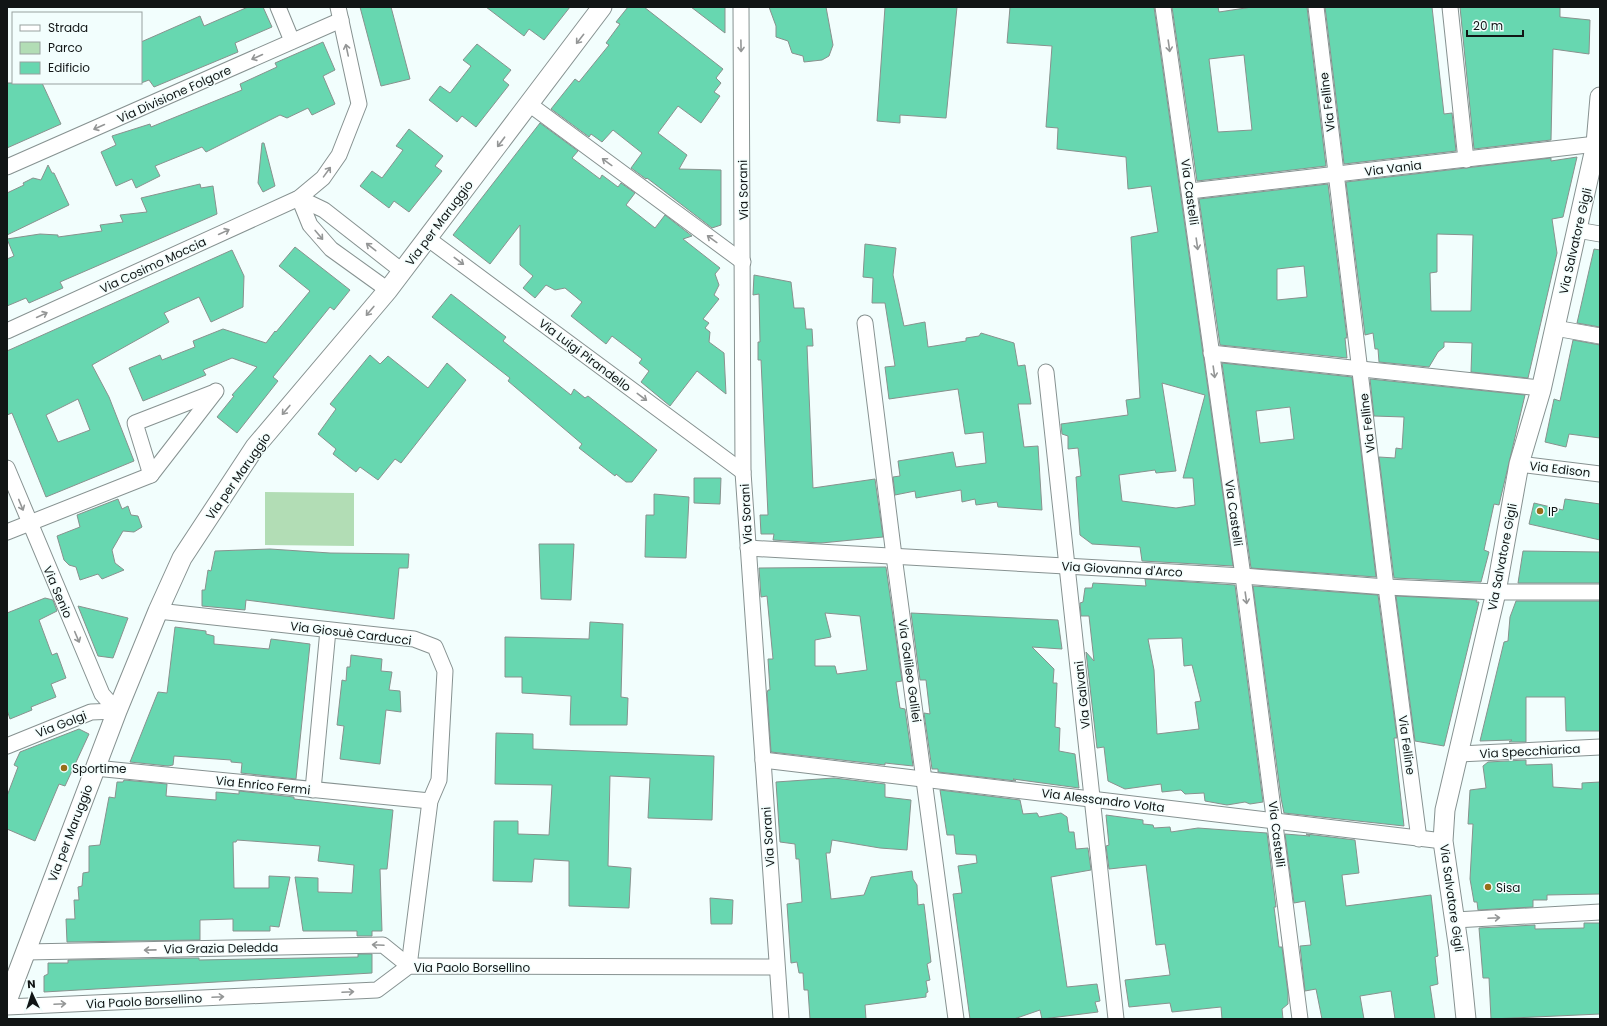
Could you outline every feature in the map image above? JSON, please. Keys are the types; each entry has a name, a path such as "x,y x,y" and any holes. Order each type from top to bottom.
{"street":[{"path":"278,7 292,41"},
{"name":"Via per Maruggio","path":"7,1001 117,712 158,611 182,558 255,447 388,290 602,7"},
{"name":"Via Sorani","path":"741,7 744,472 776,967 781,1019"},
{"name":"Via Castelli","path":"1163,7 1243,576 1276,821 1300,1019"},
{"name":"Via Felline","path":"1316,7 1386,587 1419,839"},
{"path":"1450,7 1466,160"},
{"name":"Via Divisione Folgore","path":"7,168 292,41 339,14"},
{"name":"Via Cosimo Moccia","path":"7,331 299,198 322,178 339,155 359,104 339,14"},
{"name":"Via Salvatore Gigli","path":"1466,1019 1455,920 1443,842 1445,810 1496,592 1519,464 1555,328 1596,144 1600,98"},
{"path":"529,104 743,262"},
{"name":"Via Vania","path":"1190,191 1596,144"},
{"path":"299,198 324,210 402,271"},
{"path":"299,198 310,225 330,249 388,290"},
{"path":"1577,230 1600,234"},
{"name":"Via Luigi Pirandello","path":"427,238 744,472"},
{"name":"Via Galileo Galilei","path":"865,323 894,556 956,1019"},
{"path":"1555,328 1600,336"},
{"path":"1211,353 1540,388"},
{"name":"Via Galvani","path":"1046,372 1116,1019"},
{"path":"7,532 151,475 216,391 135,423 151,475"},
{"name":"Via Edison","path":"1519,464 1600,474"},
{"name":"Via Senio","path":"7,468 29,524 102,694 117,712"},
{"name":"Via Giovanna d'Arco","path":"748,548 1243,576 1386,587 1496,592 1600,592"},
{"name":"Via Giosuè Carducci","path":"158,611 414,639 435,647 445,672 439,780 430,801 409,966"},
{"path":"313,790 328,630"},
{"name":"Via Golgi","path":"7,746 91,712 117,712"},
{"name":"Via Specchiarica","path":"1459,754 1600,747"},
{"name":"Via Alessandro Volta","path":"763,760 1443,842"},
{"name":"Via Enrico Fermi","path":"95,768 430,801"},
{"path":"1455,920 1600,912"},
{"name":"Via Grazia Deledda","path":"26,952 383,945 409,966"},
{"name":"Via Paolo Borsellino","path":"7,1007 377,990 409,966 776,967"}],"green space":[{"path":"265,492 354,493 354,546 265,545"}],"building":[{"path":"248,7 263,7 272,27 235,43 238,52 154,87 149,80 142,83 142,42 200,16 204,26"},
{"path":"360,7 391,7 410,79 381,86"},
{"path":"486,7 570,7 544,40 529,29 524,36"},
{"path":"628,7 644,7 723,69 716,78 721,83 714,92 720,96 701,123 678,106 658,133 687,155 679,169 721,170 721,225 712,228 647,178 646,179 631,168 642,153 613,130 602,142 591,134 589,137 551,109 575,79 579,82 609,45 606,43 620,24 616,22"},
{"path":"691,7 725,7 725,33"},
{"path":"769,7 826,7 833,45 829,56 822,60 804,62 803,56 792,53 788,41 776,37 776,26"},
{"path":"885,7 957,7 946,118 900,115 900,123 877,121"},
{"path":"1010,7 1154,7 1233,566 1142,561 1140,547 1092,544 1080,535 1076,477 1081,476 1078,448 1068,449 1068,436 1062,434 1061,424 1128,415 1126,400 1140,398 1131,237 1158,232 1151,186 1128,189 1126,157 1057,149 1058,128 1046,127 1052,46 1007,43","holes":["1162,383 1205,395 1183,478 1193,478 1195,505 1176,508 1122,501 1119,475 1155,470 1156,473 1176,471"]},
{"path":"1172,7 1218,7 1219,12 1252,7 1307,7 1326,166 1197,181","holes":["1244,55 1252,130 1218,132 1209,59"]},
{"path":"1325,7 1432,7 1444,114 1452,113 1456,151 1344,164"},
{"path":"1460,7 1560,7 1560,17 1590,20 1589,54 1553,49 1551,140 1474,149"},
{"path":"323,42 335,70 323,76 335,104 312,115 308,108 287,118 280,115 206,152 202,147 155,166 160,176 136,188 132,179 116,186 101,152 116,145 112,136 150,124 151,127 242,90 240,84 277,67 275,63"},
{"path":"477,44 511,70 503,80 509,85 476,127 462,116 457,122 429,100 440,86 450,93 471,66 463,60"},
{"path":"7,83 42,84 61,124 7,148"},
{"path":"540,123 578,151 572,158 600,179 602,175 618,187 621,183 635,193 626,205 655,228 665,215 692,236 683,239 720,268 715,274 719,285 714,295 719,299 703,319 709,323 705,328 710,332 709,342 724,353 726,394 697,371 670,406 641,382 649,371 639,363 642,359 612,336 606,344 571,316 582,302 565,288 555,290 546,285 535,298 523,288 533,276 520,265 520,225 490,264 453,235"},
{"path":"409,129 443,156 435,166 442,171 409,212 394,201 389,208 360,186 372,171 382,178 403,150 396,146"},
{"path":"262,143 264,143 275,186 263,192 258,183"},
{"path":"1577,157 1563,217 1552,219 1557,253 1528,378 1471,372 1472,343 1444,342 1444,347 1438,352 1429,367 1379,362 1378,349 1375,349 1373,333 1365,335 1346,182 1551,158 1551,161","holes":["1437,234 1473,235 1471,311 1431,311 1430,273 1437,272"]},
{"path":"48,165 52,173 54,173 69,205 7,235 7,193 24,185 23,183 33,178 41,180"},
{"path":"200,184 201,188 213,186 217,214 60,282 63,288 29,303 26,298 7,306 7,259 14,256 7,239 40,234 58,235 58,237 102,231 100,225 123,222 120,215 147,212 141,198"},
{"path":"1328,184 1347,338 1345,338 1347,358 1220,345 1199,199","holes":["1304,266 1307,297 1277,300 1277,269"]},
{"path":"865,244 896,248 893,275 904,326 925,322 928,347 966,341 966,338 979,336 981,333 1014,343 1018,366 1025,365 1031,404 1018,404 1024,447 1038,446 1042,510 998,507 997,502 976,505 975,499 962,502 961,490 916,498 915,491 895,495 893,477 900,476 898,461 953,452 956,467 986,463 983,432 965,434 958,389 889,399 885,367 895,366 885,303 872,303 873,278 863,277"},
{"path":"295,247 350,290 334,310 330,307 273,377 278,381 237,433 217,417 234,396 232,395 257,367 232,358 203,370 206,375 143,401 129,368 160,355 162,360 195,347 193,341 223,329 266,343 310,291 279,266"},
{"path":"1594,249 1600,250 1600,327 1577,323"},
{"path":"232,250 244,276 243,307 211,322 199,297 164,313 169,322 92,365 109,397 134,461 46,497 12,413 7,415 7,351","holes":["78,399 90,430 58,442 46,415"]},
{"path":"754,275 791,282 794,308 804,308 806,329 812,329 813,346 807,346 813,488 875,479 883,537 821,543 773,540 774,534 761,534 760,515 768,515 761,360 758,360 758,342 760,342 759,294 753,295"},
{"path":"451,294 506,337 503,341 571,395 574,389 585,398 588,396 657,450 632,482 626,482 616,474 615,476 579,448 582,444 508,381 510,378 432,317"},
{"path":"1573,340 1600,345 1600,438 1569,434 1566,447 1545,442 1554,399 1560,401"},
{"path":"370,355 380,364 388,356 428,388 447,363 466,380 401,463 395,459 378,480 360,467 356,472 333,454 336,449 318,434 336,409 330,404"},
{"path":"1222,363 1352,377 1376,577 1251,568","holes":["1290,407 1294,439 1260,443 1256,411"]},
{"path":"1370,379 1525,395 1499,505 1494,504 1484,550 1489,552 1481,582 1394,578 1379,457 1395,458 1396,448 1402,449 1404,417 1374,416"},
{"path":"694,478 721,478 720,504 694,503"},
{"path":"654,494 689,497 686,558 645,557 646,515 654,515"},
{"path":"118,499 122,509 128,506 131,515 138,516 142,527 134,532 123,531 112,550 115,563 124,570 102,579 98,574 80,580 76,567 69,565 64,560 57,536 80,527 77,515"},
{"path":"1565,499 1600,504 1600,540 1529,524 1534,503 1563,510"},
{"path":"539,544 574,544 571,600 541,599"},
{"path":"270,549 330,553 409,554 408,568 399,568 394,619 246,600 245,610 202,606 202,590 205,590 208,570 211,571 215,551"},
{"path":"1523,551 1600,552 1600,583 1518,583"},
{"path":"886,567 902,681 896,682 900,708 905,709 913,766 885,763 885,765 771,752 767,693 768,690 770,690 768,659 773,659 767,596 761,597 759,568","holes":["825,613 860,616 867,670 837,674 835,666 815,666 815,640 831,637"]},
{"path":"1145,579 1235,585 1263,802 1250,804 1245,802 1227,805 1205,801 1204,793 1185,794 1181,790 1162,792 1161,784 1125,789 1108,781 1104,747 1097,748 1086,652 1094,661 1089,616 1081,616 1080,603 1083,602 1085,588 1092,588 1093,583 1146,586","holes":["1182,638 1184,666 1192,665 1201,701 1195,702 1199,729 1157,734 1154,670 1148,639"]},
{"path":"1253,586 1378,595 1397,738 1394,738 1404,826 1284,813"},
{"path":"1396,596 1477,600 1476,602 1479,602 1444,746 1415,741"},
{"path":"45,598 53,600 57,611 39,620 52,655 57,653 66,678 51,684 56,697 31,707 32,710 10,719 7,710 7,613"},
{"path":"1516,601 1600,601 1600,731 1566,731 1565,697 1526,697 1526,742 1509,742 1512,740 1480,741 1504,642 1508,641 1510,617"},
{"path":"78,606 128,618 113,658 98,656"},
{"path":"911,613 1058,620 1062,649 1032,647 1054,669 1053,683 1057,683 1055,727 1060,728 1059,751 1075,754 1079,788 1013,779 1016,781 938,772 938,769 932,769 924,713 930,714 926,680 920,680"},
{"path":"590,622 623,624 621,697 628,698 627,725 570,725 571,696 522,693 522,677 505,677 505,637 589,639"},
{"path":"175,627 206,631 206,634 214,636 214,644 269,649 271,639 310,644 296,779 241,773 242,763 231,762 231,760 174,756 173,765 168,766 130,762 158,692 167,693"},
{"path":"351,655 382,659 381,671 392,672 389,690 400,691 401,712 386,710 380,764 340,759 344,726 337,725 342,680 346,681 347,667 350,667"},
{"path":"79,729 89,734 65,786 59,784 35,841 7,829 7,796 18,767 14,765 20,752"},
{"path":"496,733 533,734 533,749 714,756 712,820 648,818 650,778 610,776 608,866 631,868 629,908 569,906 569,861 534,859 532,882 493,881 494,821 518,821 518,834 549,835 552,785 495,784"},
{"path":"1526,760 1526,765 1552,764 1553,787 1582,789 1582,783 1600,782 1600,894 1547,895 1547,900 1533,900 1533,907 1478,910 1477,902 1474,902 1470,879 1473,824 1468,824 1470,790 1486,788 1483,766 1488,762"},
{"path":"834,778 885,784 885,797 911,800 907,850 880,848 832,840 830,853 826,853 831,899 864,895 871,877 912,871 913,879 917,885 918,905 924,904 931,962 927,964 930,980 926,981 928,992 926,993 926,997 865,1005 866,1019 810,1019 808,990 804,990 803,973 799,973 797,962 791,963 787,904 802,902 799,859 796,859 795,844 780,842 776,782"},
{"path":"124,780 167,784 166,796 216,800 216,792 239,794 239,791 294,797 294,799 393,810 387,869 380,869 382,931 372,931 372,936 357,936 357,931 303,931 295,877 318,878 318,892 352,893 354,865 318,861 320,846 237,840 236,842 233,842 234,888 269,888 269,876 290,877 279,927 270,926 270,931 233,931 233,919 200,920 200,940 67,942 66,919 75,919 74,900 79,900 78,887 82,886 83,873 89,872 89,846 100,845 109,797 115,798 117,782 123,782"},
{"path":"940,790 1020,800 1023,814 1037,813 1039,817 1061,813 1067,817 1069,832 1074,832 1076,849 1088,848 1091,870 1051,877 1067,987 1097,984 1100,1001 1095,1002 1098,1012 1042,1019 1040,1010 1014,1019 970,1019 953,894 962,893 958,866 977,863 976,855 956,854 954,835 947,835"},
{"path":"1106,815 1143,820 1143,824 1153,825 1154,828 1170,827 1171,832 1198,828 1267,833 1276,907 1274,907 1279,947 1282,947 1288,993 1288,1004 1282,1009 1283,1019 1222,1019 1221,1007 1172,1012 1170,1003 1129,1007 1125,980 1170,975 1165,944 1156,945 1146,865 1109,869 1106,846 1109,845"},
{"path":"1285,834 1310,836 1306,834 1355,840 1359,873 1342,875 1346,906 1431,895 1438,956 1435,957 1438,984 1430,986 1435,1019 1395,1019 1391,991 1360,996 1364,1019 1322,1019 1316,989 1305,991 1300,946 1311,945 1305,901 1294,903"},
{"path":"710,898 733,900 732,924 711,924"},
{"path":"1584,923 1600,923 1600,1014 1491,1019 1489,978 1483,978 1479,928 1535,925 1535,929 1584,928"},
{"path":"358,954 372,954 372,973 44,992 44,976 48,974 48,963 68,963 68,960 199,958 199,960 358,957"}],"place":[{"name":"IP","path":"1540,511"},
{"name":"Sportime","path":"64,768"},
{"name":"Sisa","path":"1488,887"}]}
